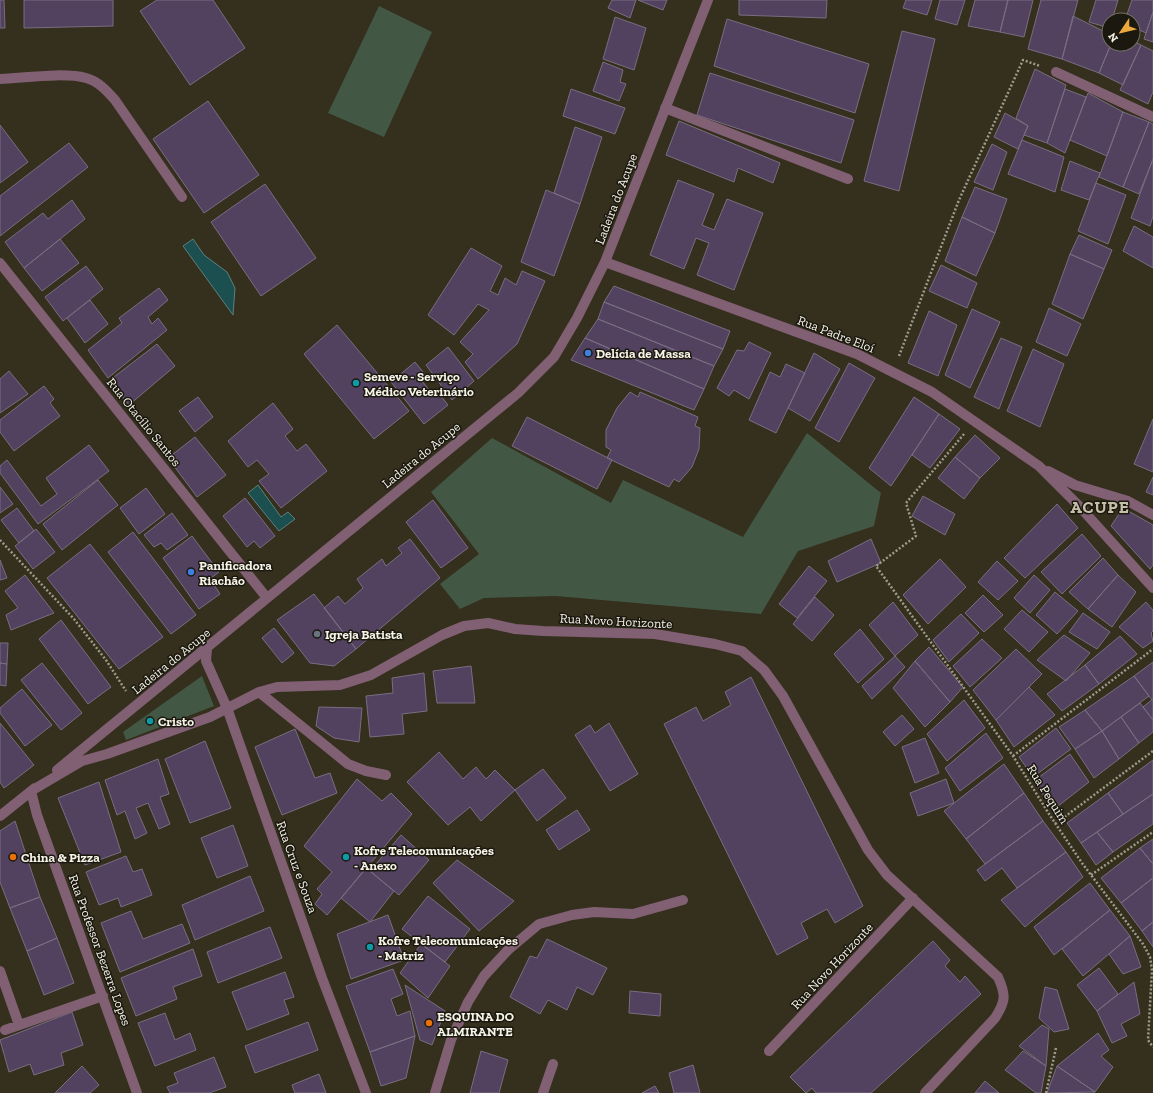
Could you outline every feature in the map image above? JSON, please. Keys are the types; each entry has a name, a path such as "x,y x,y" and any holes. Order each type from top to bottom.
{"street":[{"name":"Ladeira do Acupe","path":"0,816 207,649 267,598 518,393 554,357 578,318 605,262 708,0"},
{"path":"1056,72 1153,117"},
{"path":"0,79 66,76 87,78 103,87 115,100 182,197"},
{"path":"665,108 848,179"},
{"name":"Rua Padre Eloí","path":"605,262 857,354 932,392 1039,466 1075,484 1128,501 1153,515"},
{"name":"Rua Otacílio Santos","path":"0,263 267,598"},
{"name":"Rua Padre Eloí","path":"1039,466 1079,506 1153,588"},
{"name":"Rua Novo Horizonte","path":"227,708 259,692 277,687 340,685 371,675 442,635 464,626 488,623 515,629 542,631 655,634 715,644 742,651 764,670 782,696 868,850 887,875 998,977 1004,991 1003,1005 995,1018 925,1093"},
{"name":"Rua Cruz e Souza","path":"207,649 206,661 227,708 322,978 366,1093"},
{"path":"259,692 348,764 366,771 386,774"},
{"path":"31,791 82,761 107,754 210,717 227,708"},
{"name":"Rua Professor Bezerra Lopes","path":"31,791 37,815 137,1093"},
{"name":"Rua Novo Horizonte","path":"769,1051 913,898"},
{"path":"435,1093 451,1040 468,1002 484,976 508,950 539,924 572,915 594,912 633,914 683,900"},
{"path":"0,971 19,1025"},
{"path":"5,1030 103,996"},
{"path":"543,1093 553,1064"}],"path":[{"path":"894,372 959,200 1023,60 1056,72"},
{"name":"Rua Pequim","path":"975,421 906,503 916,536 876,566 1013,756 1055,824 1143,944 1152,964 1148,1040 1153,1047"},
{"path":"0,540 74,619 106,660 136,706"},
{"path":"1013,756 1153,649"},
{"path":"1055,824 1153,751"},
{"path":"1092,875 1153,832"},
{"path":"1046,1093 1056,1048"}],"green space":[{"path":"379,6 432,32 384,137 328,113"},
{"path":"807,433 881,493 874,526 798,551 761,614 556,596 484,598 460,609 440,584 479,554 431,492 492,438 611,503 623,480 743,537"},
{"path":"202,676 214,706 126,740 123,732"}],"water":[{"path":"193,239 204,255 227,272 235,288 233,315 183,246"},
{"path":"258,485 281,517 288,512 295,519 279,531 248,493"}],"building":[{"path":"0,0 4,0 5,28 0,28"},
{"path":"24,0 113,0 113,26 24,28"},
{"path":"157,0 213,0 245,48 190,85 140,11"},
{"path":"612,0 636,0 630,18 608,8"},
{"path":"638,0 667,0 663,10"},
{"path":"739,0 827,0 826,18 739,15"},
{"path":"906,0 932,0 927,15 903,8"},
{"path":"940,0 965,0 957,25 935,19"},
{"path":"975,0 1008,0 1000,32 968,26"},
{"path":"1008,0 1033,0 1024,37 1000,32"},
{"path":"1041,0 1078,0 1062,59 1028,49"},
{"path":"1096,0 1118,0 1114,12 1101,12 1101,26 1089,22"},
{"path":"1132,0 1153,0 1153,12 1146,33 1141,31 1141,12 1128,12"},
{"path":"1153,12 1153,42 1144,39"},
{"path":"1073,16 1101,30 1101,52 1108,52 1099,73 1062,59"},
{"path":"615,17 646,28 634,70 603,59"},
{"path":"727,19 869,64 855,113 714,66"},
{"path":"902,31 935,39 899,191 864,181"},
{"path":"1141,45 1153,51 1153,92 1148,104 1120,90 1138,52 1141,52"},
{"path":"1108,52 1138,52 1123,85 1099,73"},
{"path":"603,62 623,70 620,82 626,84 619,101 593,91"},
{"path":"1035,69 1066,85 1047,143 1024,135 1028,126 1016,118"},
{"path":"710,73 854,120 841,163 697,115"},
{"path":"571,89 625,108 615,134 563,116"},
{"path":"1065,89 1086,97 1065,153 1047,143"},
{"path":"1088,93 1123,112 1107,156 1070,140"},
{"path":"208,101 259,175 204,213 153,139"},
{"path":"1123,112 1149,122 1123,187 1099,177"},
{"path":"1005,113 1028,126 1018,149 994,137"},
{"path":"679,121 780,163 773,183 738,168 734,182 666,155"},
{"path":"1149,122 1153,124 1153,159 1139,194 1123,187"},
{"path":"0,125 28,162 0,183"},
{"path":"575,127 602,137 580,204 554,193"},
{"path":"1022,140 1064,157 1055,192 1008,174"},
{"path":"69,143 88,167 0,236 0,196"},
{"path":"992,144 1007,152 993,190 974,182"},
{"path":"1153,159 1153,216 1150,226 1131,218"},
{"path":"1070,161 1100,173 1089,200 1061,190"},
{"path":"678,180 714,194 702,225 714,230 727,199 763,213 734,290 697,275 709,243 696,238 684,269 650,255"},
{"path":"1096,183 1126,195 1108,244 1078,231"},
{"path":"265,184 316,258 261,296 211,222"},
{"path":"975,187 1007,199 995,233 962,217"},
{"path":"546,190 580,204 554,276 521,262"},
{"path":"72,200 85,219 24,268 5,242 43,213 48,219"},
{"path":"962,217 995,233 976,276 945,261"},
{"path":"1134,226 1153,237 1153,268 1123,251"},
{"path":"1079,235 1112,250 1104,269 1070,254"},
{"path":"60,239 79,263 42,291 24,268"},
{"path":"471,248 502,266 490,291 498,295 505,278 516,285 522,271 545,281 517,344 478,379 465,362 473,354 460,342 489,310 478,304 454,335 428,315"},
{"path":"1070,254 1104,269 1083,319 1052,304"},
{"path":"941,265 977,283 967,308 929,291"},
{"path":"86,266 103,289 63,321 45,297"},
{"path":"614,286 730,331 723,349 604,302"},
{"path":"159,288 168,300 148,317 152,324 158,318 167,330 108,378 88,350 122,323 119,318"},
{"path":"90,300 108,324 85,343 67,318"},
{"path":"604,302 723,349 714,366 598,319"},
{"path":"1049,308 1081,324 1067,356 1036,342"},
{"path":"972,309 1000,322 970,388 945,375"},
{"path":"929,311 957,325 938,376 908,363"},
{"path":"598,319 714,366 704,389 585,338"},
{"name":"Semeve - Serviço Médico Veterinário","path":"337,325 409,411 374,439 304,354"},
{"path":"585,338 704,389 694,410 571,360"},
{"path":"1001,338 1022,347 999,409 974,397"},
{"path":"749,342 771,353 749,399 734,390 729,396 717,388 737,350 744,351"},
{"path":"157,344 175,366 129,405 110,380"},
{"path":"448,347 474,381 452,400 426,365"},
{"path":"1033,349 1064,364 1040,427 1007,411"},
{"path":"814,353 840,369 810,421 788,408"},
{"path":"415,362 428,378 422,381 434,396 438,392 448,405 424,424 391,382"},
{"path":"849,363 875,378 839,442 815,428"},
{"path":"786,364 805,373 776,433 749,420 770,372 780,377"},
{"path":"9,371 28,394 0,413 0,379"},
{"path":"44,386 54,399 50,403 60,416 14,451 0,432 0,420"},
{"path":"630,392 638,397 640,392 698,417 695,426 700,428 699,449 692,467 679,482 674,479 669,487 607,458 611,450 606,447 606,430 617,408"},
{"path":"198,397 213,417 195,432 179,411"},
{"path":"914,397 939,414 891,486 869,468"},
{"path":"273,403 293,429 285,436 297,451 306,444 327,471 281,508 259,481 269,474 257,460 248,467 228,441"},
{"path":"939,414 960,429 930,468 912,455"},
{"path":"527,417 612,460 597,489 512,446"},
{"path":"1153,419 1153,472 1134,464"},
{"path":"975,435 1000,458 980,478 955,457"},
{"path":"195,437 226,475 197,497 168,458"},
{"path":"89,445 109,471 38,524 0,473 0,466 7,460 41,506 57,494 46,478"},
{"path":"955,457 980,478 964,499 938,478"},
{"path":"1153,477 1153,495 1146,492"},
{"path":"98,480 118,505 62,550 43,524"},
{"path":"0,487 13,504 0,513"},
{"path":"146,488 165,514 139,534 120,508"},
{"path":"923,496 955,514 945,535 912,516"},
{"path":"245,498 275,536 260,548 254,541 247,547 223,516"},
{"path":"433,500 468,548 441,568 406,522"},
{"path":"1057,504 1078,528 1025,578 1004,558"},
{"path":"17,508 34,531 19,543 1,520"},
{"path":"1123,508 1153,525 1153,565 1150,569 1111,526"},
{"path":"172,513 188,535 167,550 161,543 154,547 144,535"},
{"path":"36,529 55,552 33,569 15,546"},
{"path":"133,532 196,615 171,634 108,552"},
{"path":"1082,534 1101,556 1062,594 1041,572"},
{"path":"192,536 219,572 210,579 220,594 199,609 163,558"},
{"path":"410,539 440,578 356,649 324,608 338,596 345,604 363,588 357,579 382,559 386,566 402,553 398,548"},
{"path":"871,539 881,563 837,582 828,561"},
{"path":"90,544 163,637 119,669 47,578"},
{"path":"1103,558 1118,575 1088,609 1069,592"},
{"path":"940,559 966,587 928,624 903,595"},
{"path":"0,560 7,578 0,580"},
{"path":"997,561 1018,581 998,600 978,582"},
{"path":"809,566 827,581 797,618 779,604"},
{"path":"25,575 54,613 11,630 6,615 18,608 5,591"},
{"path":"1034,575 1050,590 1030,613 1014,598"},
{"path":"1118,575 1136,592 1112,627 1088,609"},
{"path":"1055,592 1078,611 1057,634 1036,615"},
{"name":"Igreja Batista","path":"314,594 356,649 334,666 310,663 277,620"},
{"path":"983,595 1003,615 984,632 965,613"},
{"path":"815,597 834,615 812,641 793,624"},
{"path":"893,602 918,635 895,656 869,625"},
{"path":"1146,602 1153,610 1153,631 1151,633 1153,641 1143,648 1119,627"},
{"path":"1022,610 1048,632 1029,652 1004,629"},
{"path":"1083,613 1110,632 1097,649 1069,632"},
{"path":"961,614 979,633 949,662 933,640"},
{"path":"61,620 111,687 88,704 39,639"},
{"path":"274,628 294,653 282,663 262,638"},
{"path":"860,629 884,659 858,683 834,654"},
{"path":"1064,635 1090,653 1066,681 1037,660"},
{"path":"1120,636 1137,654 1099,684 1085,665"},
{"path":"982,639 1002,658 970,687 953,666"},
{"path":"0,643 8,643 7,664 0,663"},
{"path":"929,647 963,687 950,702 915,661"},
{"path":"1016,649 1042,674 996,720 973,690"},
{"path":"895,656 905,667 872,699 862,686"},
{"path":"915,661 950,702 925,727 893,688"},
{"path":"1153,662 1153,699 1152,700 1134,676"},
{"path":"0,663 7,664 6,686 0,685"},
{"path":"42,663 82,713 61,730 21,680"},
{"path":"1085,665 1099,684 1062,711 1047,694"},
{"path":"471,666 475,703 437,703 433,671"},
{"path":"424,673 427,711 402,714 404,734 370,737 366,696 393,693 392,678"},
{"path":"1134,676 1149,696 1102,731 1085,710"},
{"path":"751,677 863,906 835,923 827,909 801,923 808,938 777,955 664,724 696,707 703,721 731,705 725,692"},
{"path":"1029,687 1055,715 1014,747 996,720"},
{"path":"22,689 52,725 25,746 0,713 0,708"},
{"path":"1153,699 1153,720 1143,707"},
{"path":"964,700 985,728 947,761 927,734"},
{"path":"1140,703 1153,720 1153,732 1139,743 1121,717"},
{"path":"319,707 362,708 359,742 334,738 316,726"},
{"path":"1085,710 1102,731 1075,749 1059,727"},
{"path":"902,715 914,729 895,746 883,732"},
{"path":"1121,717 1139,743 1119,759 1102,731"},
{"path":"0,723 34,765 4,788 0,782"},
{"path":"609,723 638,774 610,791 575,735 590,725 595,733"},
{"path":"1056,728 1071,749 1033,777 1019,757"},
{"path":"295,729 315,778 330,773 337,793 282,815 255,747"},
{"path":"1102,731 1119,759 1094,778 1075,749"},
{"path":"986,733 1003,758 960,791 945,768"},
{"path":"925,738 939,773 915,783 902,747"},
{"path":"205,741 231,808 190,823 165,759"},
{"path":"439,752 463,779 476,767 486,779 495,770 515,790 481,821 470,807 448,825 407,782"},
{"path":"1070,754 1089,782 1053,810 1034,781"},
{"path":"158,759 169,794 160,797 170,824 159,829 148,803 136,808 147,833 135,839 125,811 117,815 105,780"},
{"path":"1153,760 1153,794 1123,814 1108,793"},
{"path":"1004,764 1024,793 966,839 944,811"},
{"path":"543,769 566,798 537,821 515,790"},
{"name":"Kofre Telecomunicações - Anexo","path":"357,779 382,801 391,793 412,814 327,915 315,904 322,894 317,889 332,872 304,846"},
{"path":"946,779 954,803 918,816 910,793"},
{"path":"99,782 121,852 85,865 58,798"},
{"path":"1024,793 1043,821 985,864 966,839"},
{"path":"1108,793 1123,814 1081,843 1067,823"},
{"path":"1153,794 1153,824 1113,852 1097,832"},
{"path":"577,810 590,830 559,850 546,830"},
{"name":"China & Pizza","path":"15,821 40,897 10,908 0,882 0,831"},
{"path":"1043,821 1066,852 1017,888 1002,868 985,881 977,870"},
{"path":"233,825 248,866 217,878 201,838"},
{"path":"1097,832 1113,852 1096,865 1081,843"},
{"path":"401,835 429,860 399,895 370,871"},
{"path":"1153,839 1153,864 1140,848"},
{"path":"1140,848 1153,864 1153,878 1121,903 1101,878"},
{"path":"1066,852 1083,877 1025,927 1001,900"},
{"path":"126,856 133,872 142,869 152,895 121,907 118,898 99,905 86,872"},
{"path":"457,860 514,901 479,931 433,883"},
{"path":"366,868 394,891 370,922 341,898"},
{"path":"250,876 264,911 195,940 182,905"},
{"path":"1153,878 1153,922 1142,931 1121,903"},
{"path":"1090,883 1110,910 1054,955 1034,927"},
{"path":"428,896 470,929 445,962 402,929"},
{"path":"40,897 57,938 27,951 10,908"},
{"path":"1110,910 1130,936 1083,976 1062,949"},
{"path":"131,911 143,939 182,924 190,943 120,972 101,923"},
{"name":"Kofre Telecomunicações - Matriz","path":"388,915 404,960 351,979 337,934"},
{"path":"1153,922 1153,947 1142,931"},
{"path":"270,927 282,958 218,983 207,952"},
{"path":"1130,936 1141,967 1123,974 1109,954"},
{"path":"57,938 74,983 44,995 27,951"},
{"path":"547,939 607,968 593,995 577,987 567,1010 548,1000 540,1014 510,997 530,956 537,958"},
{"path":"933,941 950,960 945,966 960,982 965,976 981,994 871,1093 816,1093 812,1088 806,1093 790,1077"},
{"path":"421,944 450,966 428,998 400,973"},
{"path":"193,949 202,976 173,987 177,999 136,1016 121,978"},
{"path":"1099,968 1118,994 1097,1011 1077,985"},
{"path":"393,969 403,994 391,999 397,1016 410,1011 415,1036 370,1052 346,986"},
{"path":"285,972 294,997 284,1000 289,1014 247,1030 232,992"},
{"path":"1134,982 1140,1014 1121,1024 1127,1036 1112,1043 1097,1011"},
{"path":"405,985 445,1011 432,1045 420,1040"},
{"path":"1045,987 1057,990 1069,1029 1054,1032 1039,1018"},
{"path":"630,991 661,994 660,1016 629,1013"},
{"path":"72,1012 83,1045 61,1053 64,1065 34,1075 30,1064 9,1072 0,1040"},
{"path":"165,1013 175,1040 190,1033 196,1050 155,1066 138,1023"},
{"path":"308,1022 318,1050 255,1073 245,1046"},
{"path":"1042,1025 1049,1029 1046,1066 1019,1046"},
{"path":"1098,1033 1109,1050 1101,1056 1113,1067 1095,1092 1057,1066"},
{"path":"415,1036 406,1078 381,1086 370,1052"},
{"path":"481,1051 508,1060 499,1093 470,1093"},
{"path":"1023,1051 1046,1066 1041,1093 1036,1093 1005,1070"},
{"path":"214,1057 226,1087 209,1093 170,1093 167,1087 178,1083 174,1073"},
{"path":"693,1065 700,1093 674,1093 669,1073"},
{"path":"82,1066 99,1085 90,1093 55,1093"},
{"path":"1057,1066 1095,1092 1047,1093"},
{"path":"319,1074 326,1093 295,1093 292,1085"},
{"path":"985,1081 999,1093 975,1093"},
{"path":"655,1086 659,1093 642,1093"}],"place":[{"name":"Delícia de Massa","path":"588,353"},
{"name":"Semeve - Serviço Médico Veterinário","path":"356,383"},
{"name":"Panificadora Riachão","path":"191,572"},
{"name":"Igreja Batista","path":"317,634"},
{"name":"Cristo","path":"150,721"},
{"name":"China & Pizza","path":"13,857"},
{"name":"Kofre Telecomunicações - Anexo","path":"346,857"},
{"name":"Kofre Telecomunicações - Matriz","path":"370,947"},
{"name":"ESQUINA DO ALMIRANTE","path":"429,1023"}],"district":[{"name":"ACUPE","path":"1100,507"}]}
